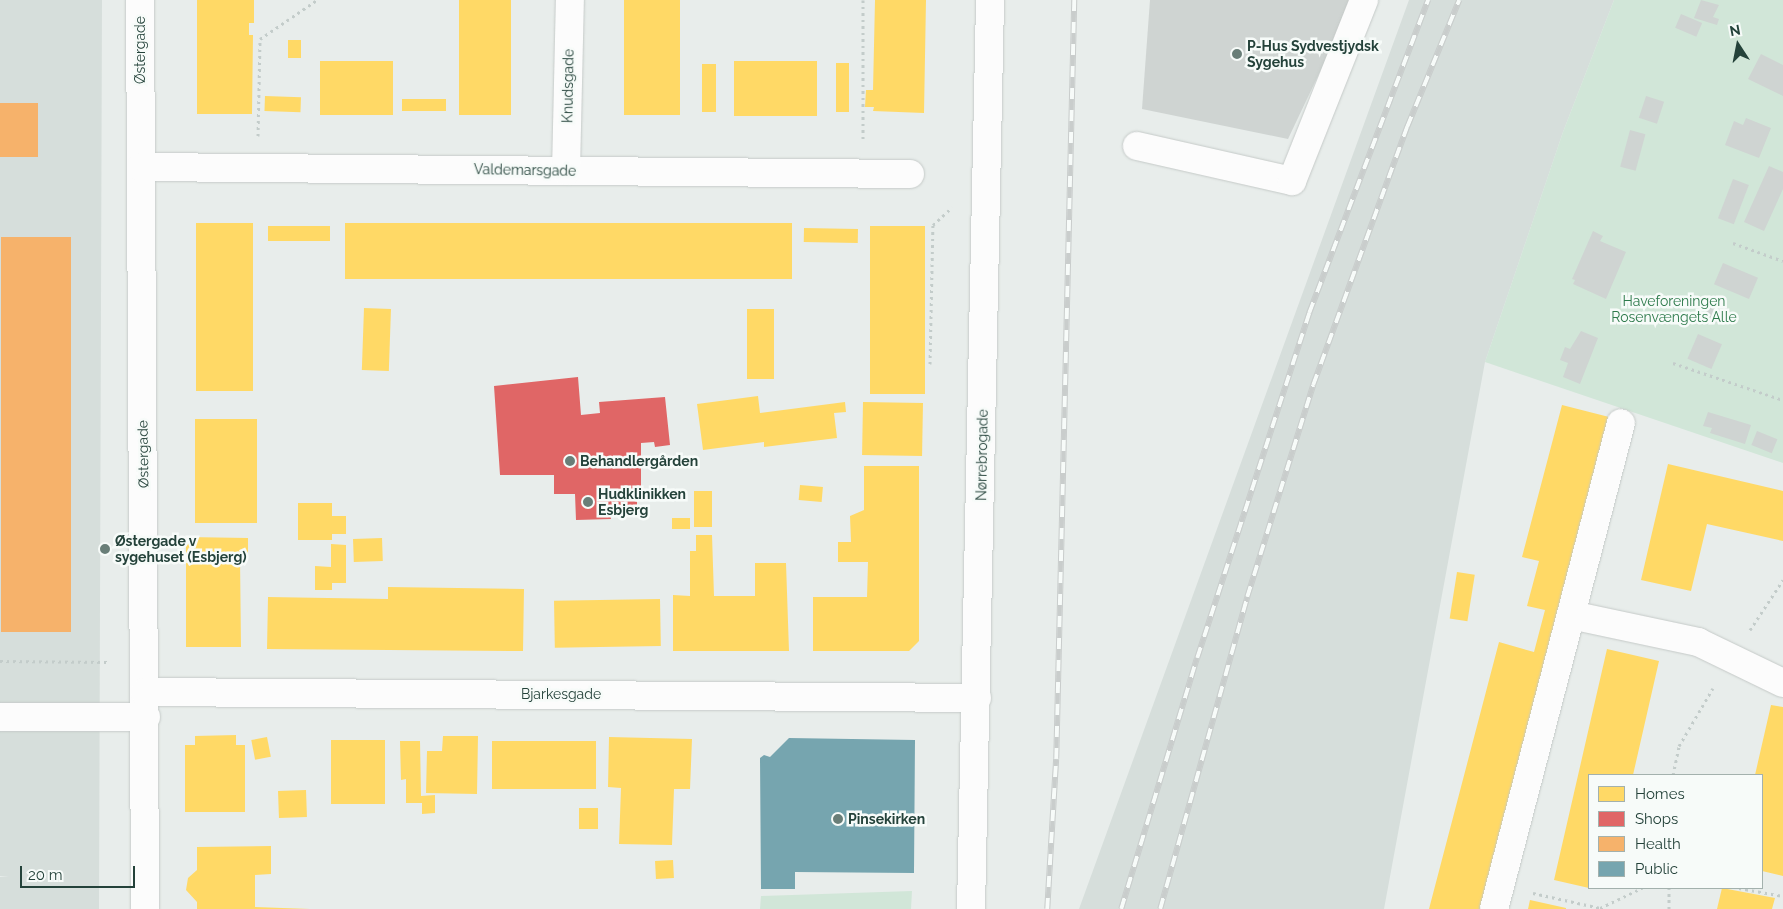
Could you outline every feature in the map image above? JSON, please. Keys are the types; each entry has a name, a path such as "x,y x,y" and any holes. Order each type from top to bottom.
{"street":[{"name":"Østergade","path":"140,0 146,705 145,909"},
{"name":"Knudsgade","path":"566,171 570,0"},
{"name":"Nørrebrogade","path":"971,909 989,173 990,0"},
{"path":"1137,146 1292,181 1364,0"},
{"name":"Valdemarsgade","path":"141,167 257,166 910,174"},
{"path":"1497,898 1622,423"},
{"path":"1571,615 1698,642 1783,683"},
{"name":"Bjarkesgade","path":"0,717 146,705 977,698"}],"path":[{"path":"257,166 260,38 317,0"},
{"path":"863,0 864,174"},
{"path":"930,364 933,225 989,173"},
{"path":"1733,242 1783,261"},
{"path":"1673,363 1783,400"},
{"path":"0,661 145,662"},
{"path":"1497,898 1600,908 1640,889"},
{"path":"1669,889 1669,909"},
{"path":"1744,889 1783,896"}],"shaded area":[{"path":"0,0 102,0 99,909 0,909 0,877 9,877 0,876"},
{"path":"1409,0 1614,0 1563,132 1485,362 1384,909 1079,909"}],"green space":[{"name":"Haveforeningen Rosenvængets Alle","path":"1614,0 1783,0 1783,463 1485,362 1563,132"},
{"path":"912,891 911,909 760,909 761,896"}],"building: Homes":[{"path":"197,0 254,0 254,23 249,23 249,35 253,35 252,114 197,114"},
{"path":"459,0 511,0 511,115 459,115"},
{"path":"624,0 680,0 680,115 624,115"},
{"path":"875,0 926,0 924,113 873,111 874,107 865,107 866,90 873,90"},
{"path":"288,40 301,40 301,58 288,58"},
{"path":"320,61 393,61 393,115 320,115"},
{"path":"734,61 817,61 817,116 734,116"},
{"path":"836,63 849,63 849,112 836,112"},
{"path":"702,64 716,64 716,112 702,112"},
{"path":"265,96 301,97 300,112 264,111"},
{"path":"402,99 446,99 446,111 402,111"},
{"path":"196,223 253,223 253,391 196,391"},
{"path":"345,223 792,223 792,279 345,279"},
{"path":"268,226 330,226 330,241 268,241"},
{"path":"870,226 925,226 925,394 870,394"},
{"path":"804,228 858,229 858,243 804,242"},
{"path":"364,308 391,309 389,371 362,370"},
{"path":"747,309 774,309 774,379 747,379"},
{"path":"758,396 760,413 845,402 846,412 834,413 837,438 764,447 764,442 703,450 697,404"},
{"path":"863,402 923,403 922,456 862,455"},
{"path":"1562,405 1613,418 1483,909 1429,909 1499,642 1534,652 1545,610 1527,606 1539,561 1522,557"},
{"path":"195,419 257,419 257,523 195,523"},
{"path":"1668,464 1783,491 1783,541 1707,524 1691,591 1641,580"},
{"path":"864,466 919,466 919,641 909,651 813,651 813,597 867,597 868,562 838,562 838,542 851,542 850,516 864,510"},
{"path":"800,485 823,487 822,502 799,500"},
{"path":"694,491 712,491 712,527 694,527"},
{"path":"298,503 332,503 332,516 346,516 346,534 332,534 332,540 298,540"},
{"path":"672,518 690,518 690,529 672,529"},
{"path":"696,535 712,535 714,596 755,596 755,563 786,563 789,651 673,651 673,595 690,596 690,551 696,551"},
{"path":"186,537 248,538 248,558 240,558 241,647 186,647"},
{"path":"382,538 383,561 354,562 353,539"},
{"path":"331,544 346,545 346,583 332,583 332,590 315,590 315,566 331,567"},
{"path":"1457,572 1475,575 1467,621 1450,618"},
{"path":"388,587 524,589 523,651 267,649 268,597 388,599"},
{"path":"660,599 661,646 555,648 554,601"},
{"path":"1607,649 1659,661 1633,774 1588,774 1588,888 1554,880"},
{"path":"1771,705 1783,707 1783,876 1763,871 1763,774 1755,774"},
{"path":"236,735 236,745 245,745 245,812 185,812 185,745 195,745 195,736"},
{"path":"443,736 478,736 477,794 426,793 427,751 442,751"},
{"path":"267,737 271,757 255,760 251,740"},
{"path":"609,737 692,739 690,789 674,789 672,845 619,844 621,788 608,787"},
{"path":"331,740 385,740 385,804 331,804"},
{"path":"400,741 420,741 421,796 435,795 435,813 422,814 422,803 406,803 406,779 401,780"},
{"path":"492,741 596,741 596,789 492,789"},
{"path":"306,790 307,817 279,818 278,791"},
{"path":"579,808 598,808 598,829 579,829"},
{"path":"271,846 271,874 255,875 255,907 310,909 197,909 197,902 186,890 188,878 197,870 197,847"},
{"path":"673,860 674,878 656,879 655,861"},
{"path":"1722,889 1775,898 1772,909 1717,909"},
{"path":"1530,900 1566,908 1566,909 1528,909"}],"building: Shops":[{"name":"Behandlergården","path":"578,377 581,415 600,413 599,402 665,397 670,445 655,447 654,442 641,443 641,493 637,493 637,513 610,513 611,519 576,520 575,494 554,494 554,475 500,475 494,386"}],"building: Health":[{"path":"0,103 38,103 38,157 0,157"},
{"path":"1,237 71,237 71,632 1,632"}],"building: Public":[{"name":"Pinsekirken","path":"789,738 915,740 914,873 795,872 795,889 761,889 760,758 764,755 770,757"}],"building: Other":[{"name":"P-Hus Sydvestjydsk Sygehus","path":"1150,0 1354,0 1288,139 1142,109"},
{"path":"1701,0 1719,5 1713,17 1719,19 1717,25 1694,18"},
{"path":"1681,14 1702,23 1696,37 1675,28"},
{"path":"1761,54 1783,65 1783,96 1748,79"},
{"path":"1646,96 1664,102 1657,124 1639,118"},
{"path":"1746,118 1771,128 1759,158 1725,145 1734,121 1743,125"},
{"path":"1630,130 1645,134 1636,171 1620,167"},
{"path":"1769,166 1783,172 1783,189 1764,231 1744,222"},
{"path":"1733,179 1749,185 1734,224 1718,218"},
{"path":"1593,231 1603,236 1600,241 1626,252 1606,299 1573,284 1575,280 1572,279"},
{"path":"1723,263 1758,278 1749,299 1714,284"},
{"path":"1710,302 1729,309 1723,325 1704,318"},
{"path":"1581,331 1598,338 1580,384 1563,377 1568,363 1560,360 1565,347 1570,349"},
{"path":"1698,334 1722,344 1711,369 1687,359"},
{"path":"1708,412 1751,425 1745,444 1710,433 1712,428 1703,426"},
{"path":"1757,431 1777,439 1772,453 1751,445"}],"railway":[{"path":"1047,909 1056,759 1074,0"},
{"path":"1121,909 1197,658 1309,313 1428,0"},
{"path":"1160,909 1247,597 1313,385 1407,127 1459,0"}],"place":[{"name":"P-Hus Sydvestjydsk Sygehus","path":"1237,54"},
{"name":"Behandlergården","path":"570,461"},
{"name":"Hudklinikken Esbjerg","path":"588,502"},
{"name":"Østergade v sygehuset (Esbjerg)","path":"105,549"},
{"name":"Pinsekirken","path":"838,819"}]}
